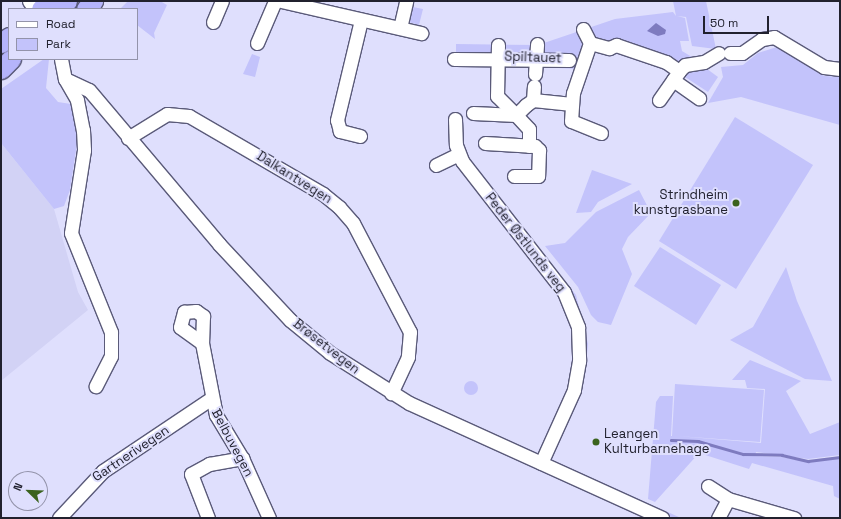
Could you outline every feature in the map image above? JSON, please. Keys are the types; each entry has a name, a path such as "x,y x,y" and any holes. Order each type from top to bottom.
{"highway":[{"path":"42,6 67,1"},
{"path":"1,69 10,60"}],"street":[{"path":"213,22 222,1"},
{"path":"257,43 275,1"},
{"path":"280,1 421,33"},
{"path":"400,28 406,1"},
{"path":"360,136 340,130 337,120 361,20"},
{"path":"583,29 590,43 608,48 616,44 666,62 676,76 699,98"},
{"path":"659,100 685,65 704,62 724,53 742,53 762,39 774,37 824,67 840,69"},
{"name":"Spiltauet","path":"590,43 572,104 574,124 601,133"},
{"path":"534,100 537,44"},
{"name":"Spiltauet","path":"498,51 497,96 529,129 529,146 538,150 538,176 514,176"},
{"name":"Spiltauet","path":"454,59 498,51 536,58 569,60"},
{"path":"61,60 65,79 78,100 84,139 71,233 111,332 111,356 96,386"},
{"name":"Brøsetvegen","path":"65,79 89,90 219,244 290,320 330,353 391,393 662,518"},
{"path":"473,114 516,115 534,100 572,104"},
{"name":"Dalkantvegen","path":"128,138 168,114 189,116 323,194 339,207 353,224 410,332 408,357 391,393"},
{"name":"Peder Østlunds veg","path":"455,118 459,154 469,172 564,292 578,328 579,361 574,390 541,463"},
{"path":"485,143 529,146"},
{"path":"436,165 459,154"},
{"name":"Belbuvegen","path":"202,343 208,363 210,399 220,425 242,458 269,518"},
{"name":"Gartnerivegen","path":"59,518 103,471 210,399"},
{"path":"208,518 191,474 209,464 242,458"},
{"path":"708,486 728,499 794,518"},
{"path":"718,518 728,499"}],"shaded area":[{"path":"656,23 666,30 665,34 658,36 647,31"},
{"path":"1,143 54,209 78,292 88,310 1,381"}],"green space":[{"path":"128,1 160,1 167,5 154,33 155,39 138,26 138,8 121,8"},
{"path":"673,1 706,1 716,49 692,46 686,17 677,16 685,18 689,41 680,41 682,51 692,57 678,68 592,40 577,69 539,67 540,61 456,62 456,44 538,45 615,19 673,12 676,16"},
{"path":"413,7 423,9 419,25 405,21 407,11 412,12"},
{"path":"777,47 824,76 840,77 840,125 741,97 708,103 723,77 721,67 743,65 758,53"},
{"path":"252,54 260,57 255,77 243,74"},
{"path":"43,60 49,60 46,88 58,102 71,104 78,137 70,190 64,206 54,209 1,143 1,89"},
{"path":"703,66 718,77 708,92 685,77 690,70"},
{"name":"Strindheim kunstgrasbane","path":"735,117 813,165 736,289 659,241"},
{"path":"592,170 632,184 598,202 591,212 576,213"},
{"path":"639,190 651,213 628,237 622,249 632,274 611,325 598,322 591,315 578,287 545,246 565,243 596,212"},
{"path":"498,197 576,295 588,344 585,375 582,374 583,333"},
{"path":"660,247 721,285 696,325 634,286"},
{"path":"786,267 797,301 832,381 805,379 730,340 753,327"},
{"path":"750,360 801,381 786,391 810,434 840,422 840,455 808,459 756,452 755,456 782,457 808,462 840,458 840,499 834,496 833,486 752,463 749,469 699,453 655,502 648,499 656,402 660,396 673,396 672,436 675,384 764,390 760,442 677,436 761,443 765,389 747,388 745,380 732,380"},
{"path":"468,381 474,381 478,385 478,391 474,395 468,395 464,391 464,385"},
{"path":"552,460 681,518 673,518 556,466"}],"waterway":[{"path":"671,440 698,441 743,454 782,455 808,461 840,457"}],"place":[{"name":"Strindheim kunstgrasbane","path":"736,203"},
{"name":"Leangen Kulturbarnehage","path":"596,442"}]}
